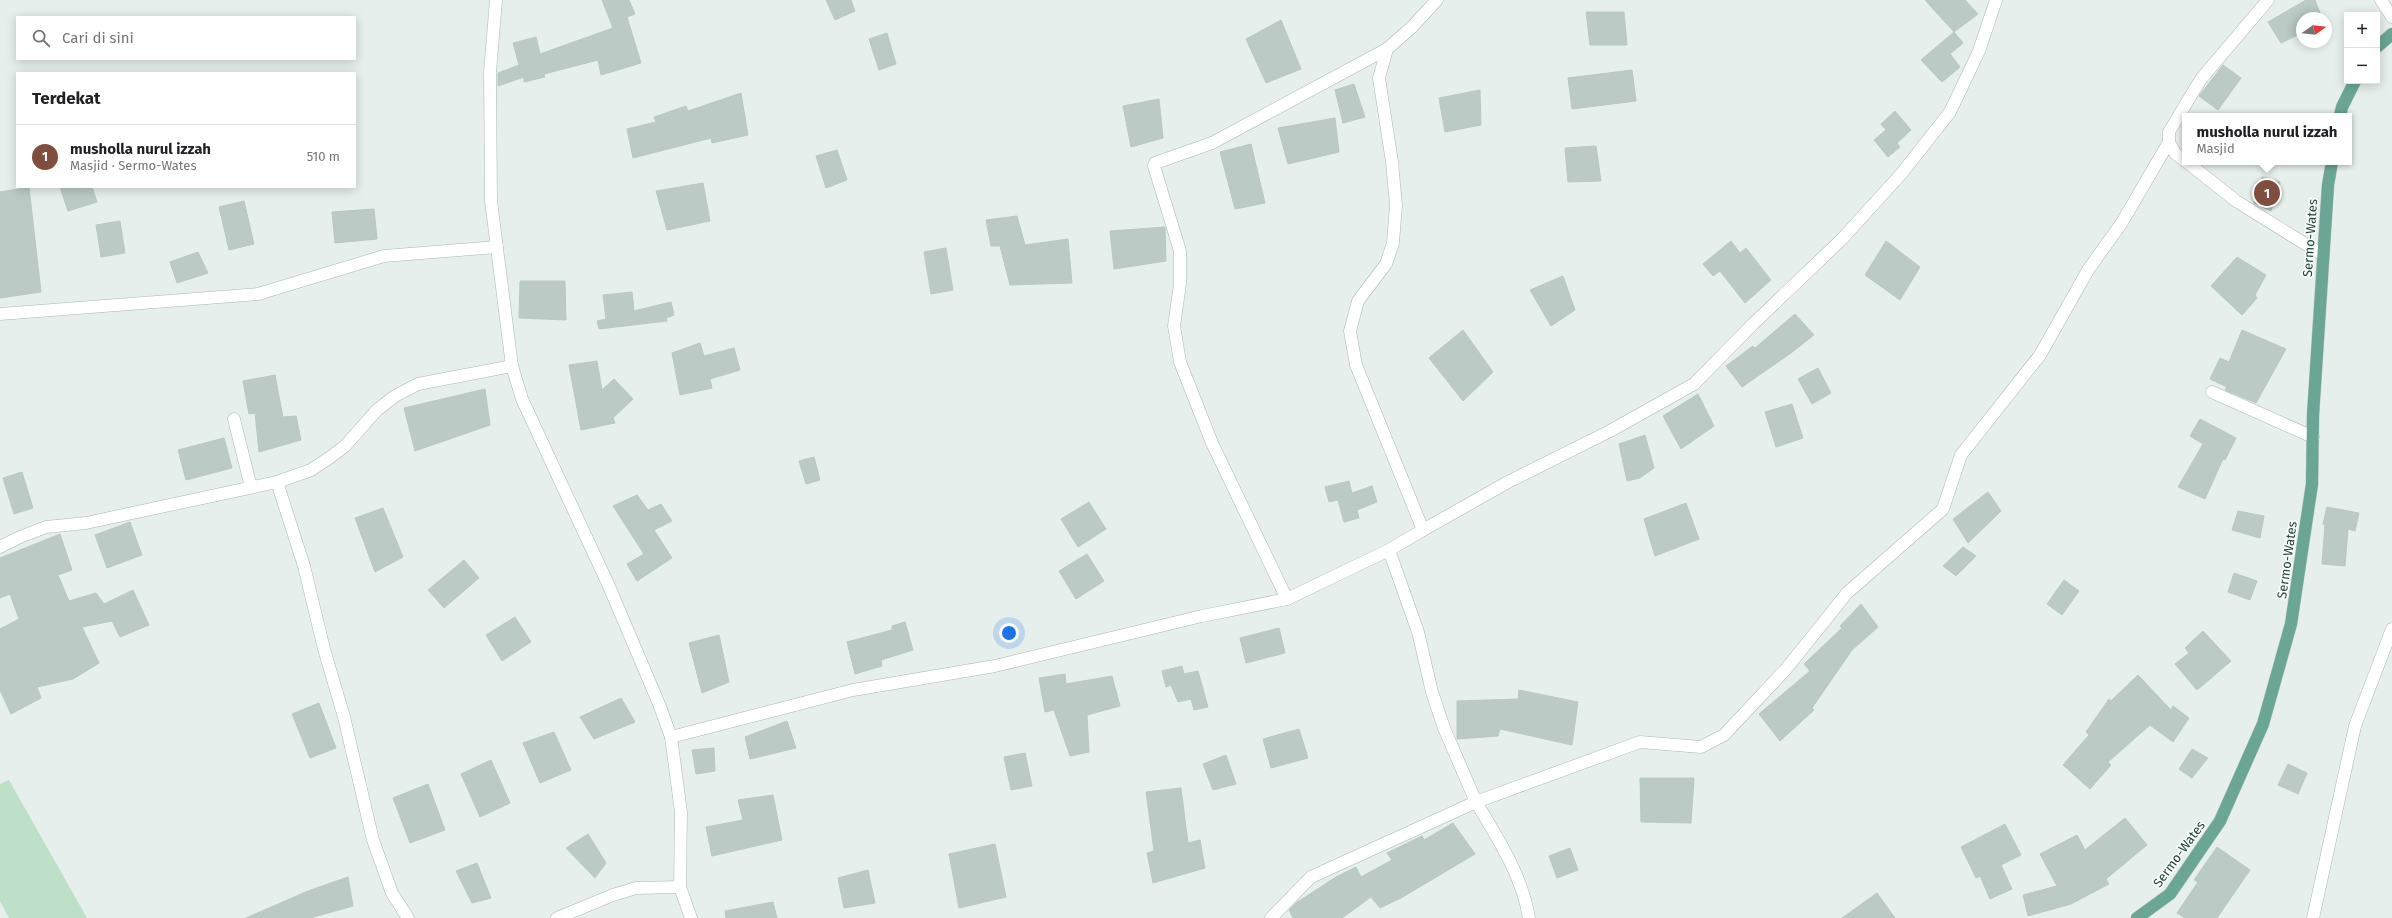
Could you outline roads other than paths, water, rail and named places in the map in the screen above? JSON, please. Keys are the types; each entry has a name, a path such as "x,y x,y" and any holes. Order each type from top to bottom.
{"main road":[{"path":"2380,44 2392,34"},
{"path":"2341,113 2342,107 2354,84"},
{"name":"Sermo-Wates","path":"2137,918 2170,894 2220,821 2263,724 2291,624 2312,484 2313,437 2323,255 2328,185 2331,165"}],"street":[{"path":"496,0 490,80 491,201 512,366 522,399 608,584 659,704 670,738 681,812 680,887 691,918"},
{"path":"1286,599 1212,443 1180,362 1174,326 1180,284 1180,251 1154,166 1155,163 1212,143 1387,49 1412,27 1437,0"},
{"path":"670,738 853,690 995,666 1202,616 1286,599 1389,550 1508,482 1610,431 1694,384 1753,324 1842,239 1902,173 1950,112 1979,51 1996,0"},
{"path":"2182,158 2175,153 2169,142 2169,132 2201,79 2268,0"},
{"path":"2381,0 2392,17"},
{"path":"1387,49 1379,78 1392,162 1396,205 1393,243 1386,264 1358,301 1350,331 1356,365 1423,530"},
{"path":"1271,918 1311,877 1476,802 1640,742 1701,747 1724,735 1786,669 1847,594 1943,509 1961,455 2040,355 2088,270 2121,224 2169,142"},
{"path":"2191,165 2236,201 2323,255"},
{"path":"0,314 258,294 384,256 497,247"},
{"path":"0,547 46,527 86,523 277,482 311,470 345,446 377,410 395,396 418,384 512,366"},
{"path":"2212,392 2313,437"},
{"path":"234,419 251,487"},
{"path":"277,482 304,566 324,648 344,717 373,840 392,893 408,918"},
{"path":"1389,550 1418,632 1431,685 1444,728 1476,802 1504,849 1520,884 1529,918"},
{"path":"2313,918 2355,726 2392,629"},
{"path":"557,918 613,895 636,888 680,887"}],"place":[{"name":"musholla nurul izzah","path":"2267,193"}]}
